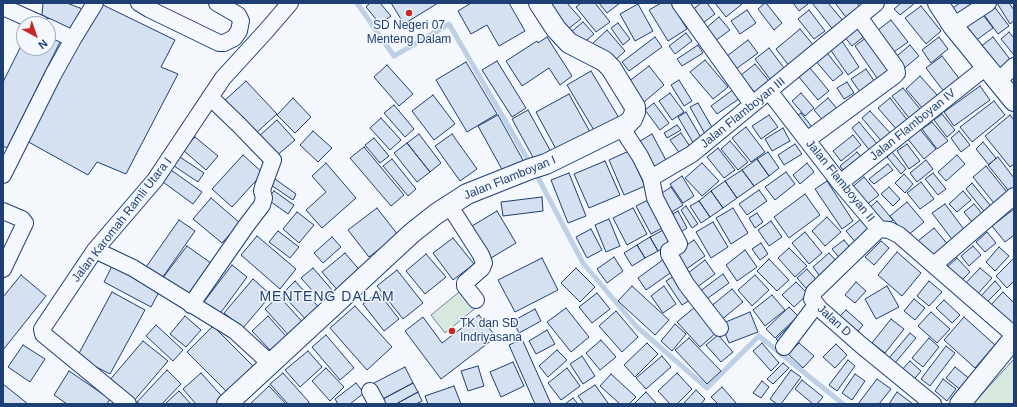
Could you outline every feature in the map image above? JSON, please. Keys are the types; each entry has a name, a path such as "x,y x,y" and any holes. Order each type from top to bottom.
{"street":[{"path":"3,175 53,75 95,3"},
{"path":"139,3 219,43 224,44 234,38 239,31 241,21 238,15 217,3"},
{"name":"Jalan Karomah Ramli Utara I","path":"128,404 41,331 95,250 155,180 223,78 290,3"},
{"name":"Jalan Flamboyan I","path":"234,402 271,364 412,232 449,205 467,194 538,167 627,124 632,119 635,112 635,107 611,68 604,61 569,43 556,29 540,3"},
{"name":"Jalan Flamboyan III","path":"650,178 692,154 876,3"},
{"path":"938,3 953,26 1014,101"},
{"path":"953,26 988,3"},
{"path":"687,6 752,104"},
{"path":"3,7 23,16"},
{"path":"807,140 897,73 896,68 859,17"},
{"path":"56,31 73,39"},
{"name":"Jalan Flamboyan IV","path":"840,183 992,74 1014,66"},
{"name":"Jalan Flamboyan II","path":"769,91 840,183 879,229 889,230 899,235 1014,335"},
{"path":"191,305 246,226 262,206 264,198 262,191 273,160 210,97"},
{"path":"621,127 640,156 650,178 654,198 679,244 669,252 669,254 686,284 720,328"},
{"path":"934,265 1014,196"},
{"path":"449,205 484,262 482,268 465,283 465,286 476,300"},
{"path":"3,211 22,219 26,223 3,269"},
{"name":"Jalan D","path":"879,229 814,292 812,299 816,305 861,345 933,404"},
{"path":"95,250 133,268 235,331 271,364"},
{"path":"784,347 816,305"},
{"path":"964,403 1014,338"}],"shaded area":[{"path":"464,288 478,306 445,333 431,315"},
{"path":"1014,359 1014,404 973,404"}],"building":[{"path":"43,3 67,3 85,10 75,31 56,22 56,16 42,15"},
{"path":"99,3 175,40 161,67 178,74 126,174 97,162 88,175 25,140"},
{"path":"370,3 380,3 391,16 380,24 366,7"},
{"name":"SD Negeri 07 Menteng Dalam","path":"391,3 438,3 404,24"},
{"path":"471,3 509,3 525,31 499,46 487,25 471,34 458,11"},
{"path":"553,3 567,3 581,19 568,29 549,6"},
{"path":"581,3 595,3 610,22 596,32 576,7"},
{"path":"599,3 620,3 607,13"},
{"path":"661,3 671,3 687,29 668,41 649,10"},
{"path":"701,3 707,3 715,14 700,25 690,12"},
{"path":"715,3 741,3 742,4 726,17"},
{"path":"765,3 782,23 774,30 758,9"},
{"path":"793,3 807,3 808,4 799,11"},
{"path":"828,3 845,23 834,31 813,4"},
{"path":"835,3 857,3 863,11 849,21"},
{"path":"901,3 915,3 900,15 894,9"},
{"path":"960,3 981,3 955,21 948,11"},
{"path":"997,3 1009,3 1014,10 1014,21 1010,24"},
{"path":"638,4 653,31 635,41 620,14"},
{"path":"993,5 1009,26 998,34 982,12"},
{"path":"921,6 941,31 926,44 905,18"},
{"path":"747,10 756,23 740,34 731,21"},
{"path":"809,10 825,31 814,39 798,19"},
{"path":"980,11 993,28 971,44 958,27"},
{"path":"719,17 730,30 715,41 705,29"},
{"path":"891,20 908,42 891,54 874,33"},
{"path":"583,22 594,34 581,45 571,32"},
{"path":"857,22 867,34 852,46 843,35"},
{"path":"618,23 630,39 623,45 611,28"},
{"path":"800,29 815,47 790,67 776,49"},
{"path":"607,30 625,51 611,64 592,44"},
{"path":"1009,32 1014,38 1014,55 1001,39"},
{"path":"686,33 692,41 675,54 669,46"},
{"path":"56,35 62,38 56,50"},
{"path":"547,37 572,76 560,85 549,68 522,86 506,61 537,41 538,43"},
{"path":"655,37 662,47 629,71 622,62"},
{"path":"867,37 892,73 879,81 855,46"},
{"path":"939,37 948,49 931,63 922,50"},
{"path":"993,37 1012,62 994,75 975,51"},
{"path":"748,40 758,53 736,69 727,56"},
{"path":"842,41 859,67 848,75 830,49"},
{"path":"698,45 703,53 682,66 677,59"},
{"path":"910,45 919,56 901,71 892,60"},
{"path":"769,48 787,72 773,83 755,59"},
{"path":"824,49 843,73 833,81 813,58"},
{"path":"16,56 53,56 7,148 3,146 3,82"},
{"path":"942,56 961,81 945,93 926,68"},
{"path":"705,60 728,87 713,99 690,72"},
{"path":"497,61 526,108 512,117 482,70"},
{"path":"466,62 497,114 467,132 436,80"},
{"path":"755,64 769,81 755,93 741,75"},
{"path":"387,65 413,94 399,106 374,77"},
{"path":"649,66 664,85 644,102 628,82"},
{"path":"810,68 829,91 818,100 799,77"},
{"path":"866,69 875,82 860,92 851,79"},
{"path":"591,71 619,118 595,132 567,85"},
{"path":"920,76 938,96 923,109 906,89"},
{"path":"679,80 692,101 684,106 671,85"},
{"path":"246,81 277,114 255,134 224,101"},
{"path":"847,82 854,93 844,99 837,88"},
{"path":"980,86 990,100 954,126 944,112"},
{"path":"903,88 920,109 909,118 892,96"},
{"path":"734,89 740,98 717,114 711,106"},
{"path":"670,93 684,112 672,120 659,101"},
{"path":"801,93 814,108 805,116 792,101"},
{"path":"569,94 590,132 557,151 536,112"},
{"path":"433,95 455,124 434,140 412,111"},
{"path":"293,98 311,117 295,133 277,115"},
{"path":"828,98 839,111 825,123 814,110"},
{"path":"890,98 908,121 897,130 878,108"},
{"path":"994,101 1005,115 972,142 960,127"},
{"path":"654,103 669,123 660,130 645,110"},
{"path":"698,103 713,129 705,134 690,107"},
{"path":"394,105 414,129 405,137 384,113"},
{"path":"528,110 551,152 535,161 512,119"},
{"path":"870,111 892,135 883,143 862,118"},
{"path":"686,112 703,141 695,146 678,117"},
{"path":"801,113 816,132 807,138 793,119"},
{"path":"942,114 955,130 947,137 934,120"},
{"path":"498,115 524,162 504,173 478,126"},
{"path":"769,115 778,127 761,139 752,126"},
{"path":"1010,115 1014,120 1014,164 1010,167 985,136"},
{"path":"381,118 401,140 390,150 370,128"},
{"path":"277,120 295,140 275,157 258,137"},
{"path":"859,122 878,145 870,151 852,128"},
{"path":"932,122 948,141 937,149 922,129"},
{"path":"677,125 681,130 667,138 664,133"},
{"path":"746,127 765,152 751,162 732,138"},
{"path":"783,128 790,141 772,151 765,139"},
{"path":"919,128 936,149 924,159 907,138"},
{"path":"313,131 332,148 318,162 300,145"},
{"path":"959,131 970,145 961,152 951,138"},
{"path":"681,133 693,151 683,158 670,140"},
{"path":"419,134 441,163 430,172 407,143"},
{"path":"452,134 477,169 460,181 435,146"},
{"path":"652,134 667,162 655,168 640,141"},
{"path":"853,135 861,145 841,161 833,151"},
{"path":"195,137 218,156 206,170 183,150"},
{"path":"374,138 389,156 380,163 365,145"},
{"path":"730,141 748,162 738,170 721,149"},
{"path":"983,142 996,158 989,165 976,149"},
{"path":"407,143 430,172 417,182 394,153"},
{"path":"795,144 802,154 784,165 778,155"},
{"path":"907,144 920,161 909,169 897,151"},
{"path":"364,147 404,195 391,206 350,158"},
{"path":"718,148 735,170 724,178 707,157"},
{"path":"629,151 645,186 624,195 609,160"},
{"path":"768,152 779,168 769,176 757,159"},
{"path":"857,152 863,159 845,173 840,166"},
{"path":"892,152 906,169 901,174 887,157"},
{"path":"243,155 263,173 232,207 212,189"},
{"path":"957,155 965,164 946,181 938,172"},
{"path":"180,157 204,173 198,182 174,166"},
{"path":"998,157 1014,178 1014,193 1012,195 988,165"},
{"path":"392,159 416,189 408,196 383,166"},
{"path":"757,159 769,176 754,186 742,170"},
{"path":"926,160 933,169 917,182 910,173"},
{"path":"605,161 620,195 589,208 574,174"},
{"path":"326,163 356,198 322,228 306,210 326,192 312,176"},
{"path":"702,163 719,181 702,196 685,178"},
{"path":"807,163 814,172 800,184 793,175"},
{"path":"888,164 893,170 874,184 869,179"},
{"path":"986,166 1010,196 997,207 973,177"},
{"path":"171,170 202,192 193,204 163,182"},
{"path":"742,170 754,186 737,198 725,181"},
{"path":"786,172 795,184 775,200 765,187"},
{"path":"569,173 586,216 568,223 551,180"},
{"path":"933,173 946,189 938,195 925,179"},
{"path":"904,174 913,184 905,193 895,183"},
{"path":"682,176 694,196 683,203 670,184"},
{"path":"864,177 879,195 865,206 850,189"},
{"path":"275,179 296,194 293,200 271,185"},
{"path":"725,181 737,198 723,208 711,191"},
{"path":"827,181 853,221 842,229 815,189"},
{"path":"921,182 934,199 920,209 907,193"},
{"path":"972,183 994,210 987,215 966,189"},
{"path":"671,187 683,205 667,215 656,197"},
{"path":"889,187 900,199 893,206 881,194"},
{"path":"759,190 767,201 747,215 739,204"},
{"path":"274,191 294,205 288,214 267,199"},
{"path":"711,191 723,208 710,217 699,201"},
{"path":"963,191 971,200 957,212 949,204"},
{"path":"805,194 820,215 789,238 774,217"},
{"path":"542,197 543,211 503,216 501,202"},
{"path":"211,198 240,223 222,243 193,219"},
{"path":"650,199 664,227 651,234 636,206"},
{"path":"699,201 710,217 701,223 690,206"},
{"path":"877,201 893,220 881,229 866,211"},
{"path":"907,202 924,222 907,236 890,216"},
{"path":"945,204 966,232 954,242 932,213"},
{"path":"974,204 986,218 976,227 964,212"},
{"path":"686,206 698,224 692,228 681,210"},
{"path":"377,208 398,235 369,257 348,230"},
{"path":"633,208 647,234 627,245 613,218"},
{"path":"733,208 748,233 731,244 716,218"},
{"path":"1014,209 1014,235 1005,242 992,226"},
{"path":"497,211 516,243 491,258 472,226"},
{"path":"678,211 687,228 676,235 666,218"},
{"path":"297,212 314,225 299,243 283,229"},
{"path":"757,213 763,222 755,228 749,218"},
{"path":"827,217 841,232 825,246 812,231"},
{"path":"609,219 620,246 606,252 595,225"},
{"path":"861,219 872,232 857,244 846,231"},
{"path":"179,220 195,231 160,281 144,270"},
{"path":"771,221 782,237 769,246 758,230"},
{"path":"713,222 728,247 711,258 696,232"},
{"path":"934,228 950,247 934,261 918,241"},
{"path":"591,229 602,250 587,258 576,237"},
{"path":"665,229 673,242 658,251 650,237"},
{"path":"278,231 299,247 290,258 269,242"},
{"path":"805,232 822,253 809,264 792,243"},
{"path":"987,232 996,243 985,252 976,242"},
{"path":"257,236 296,269 280,289 241,255"},
{"path":"332,237 341,247 323,263 314,253"},
{"path":"650,237 658,251 645,258 637,245"},
{"path":"453,238 474,264 453,280 433,253"},
{"path":"694,240 705,256 682,272 671,256"},
{"path":"844,240 853,251 842,261 832,249"},
{"path":"881,241 889,248 874,265 865,257"},
{"path":"761,243 768,254 760,260 752,249"},
{"path":"637,245 645,258 632,266 624,253"},
{"path":"187,246 215,266 191,300 162,279"},
{"path":"973,246 981,255 969,266 961,256"},
{"path":"999,247 1009,256 995,271 986,262"},
{"path":"789,248 807,266 795,277 778,258"},
{"path":"745,250 757,267 737,281 726,265"},
{"path":"897,252 921,273 902,296 878,275"},
{"path":"345,253 362,273 339,292 322,272"},
{"path":"829,253 839,264 822,279 813,267"},
{"path":"426,254 446,277 425,294 406,271"},
{"path":"614,257 623,271 607,283 597,269"},
{"path":"542,258 558,290 515,312 498,280"},
{"path":"957,258 970,272 959,283 946,268"},
{"path":"1014,258 1014,281 1007,288 996,276"},
{"path":"664,259 673,271 646,290 638,278"},
{"path":"769,259 789,280 777,291 757,271"},
{"path":"705,260 715,274 693,290 683,277"},
{"path":"232,265 247,277 219,315 203,303"},
{"path":"112,266 159,292 151,307 104,282"},
{"path":"313,268 339,298 328,308 301,278"},
{"path":"576,268 595,287 580,302 561,283"},
{"path":"980,268 992,278 975,297 963,286"},
{"path":"807,269 820,284 810,293 797,278"},
{"path":"397,270 423,303 403,319 377,286"},
{"path":"723,274 729,283 701,303 695,295"},
{"path":"21,275 46,296 3,350 3,297"},
{"path":"755,275 769,290 752,306 738,290"},
{"path":"674,276 690,300 682,305 666,281"},
{"path":"253,279 271,295 243,328 224,313"},
{"path":"295,281 324,313 311,325 282,294"},
{"path":"929,281 942,292 929,306 917,296"},
{"path":"995,281 1001,288 986,303 980,297"},
{"path":"796,282 808,294 794,307 782,295"},
{"path":"856,282 866,291 855,303 845,295"},
{"path":"632,286 669,320 655,335 618,301"},
{"path":"664,286 676,304 663,313 651,296"},
{"path":"887,286 899,307 876,319 865,299"},
{"path":"732,289 743,302 720,321 709,308"},
{"path":"112,292 145,310 110,374 77,357"},
{"path":"378,292 399,319 384,331 363,304"},
{"path":"1003,292 1014,303 1014,325 990,306"},
{"path":"597,293 610,309 592,323 579,307"},
{"path":"772,295 785,310 765,326 753,310"},
{"path":"279,296 306,326 292,339 265,309"},
{"path":"914,299 925,308 915,320 904,311"},
{"path":"944,300 960,315 952,323 936,308"},
{"path":"355,306 392,347 367,370 330,328"},
{"path":"695,307 717,332 700,347 677,322"},
{"path":"789,307 798,316 775,338 766,329"},
{"path":"566,308 589,337 571,352 547,322"},
{"path":"535,309 541,321 519,333 513,321"},
{"path":"846,310 863,325 854,336 836,320"},
{"path":"616,311 638,337 622,352 599,326"},
{"path":"750,312 758,332 729,343 721,324"},
{"path":"931,312 950,329 937,343 918,326"},
{"path":"479,315 496,337 441,379 405,331 423,317 442,343"},
{"path":"185,316 201,330 186,347 170,334"},
{"path":"268,316 286,336 270,350 252,331"},
{"path":"964,317 995,345 975,368 944,340"},
{"path":"891,319 904,329 885,353 872,343"},
{"path":"794,321 799,326 782,345 776,339"},
{"path":"675,324 686,334 672,351 661,341"},
{"path":"156,325 183,350 173,361 146,336"},
{"path":"213,326 257,370 231,396 187,352"},
{"path":"547,330 555,344 536,354 529,341"},
{"path":"910,333 916,338 895,363 889,358"},
{"path":"326,335 354,368 340,380 312,347"},
{"path":"718,335 733,352 721,362 706,345"},
{"path":"689,338 721,371 707,384 675,350"},
{"path":"929,338 939,347 923,367 912,358"},
{"path":"522,339 551,404 535,404 509,345"},
{"path":"601,340 616,357 600,370 586,353"},
{"path":"143,341 168,361 133,402 108,382"},
{"path":"647,343 658,354 635,377 624,365"},
{"path":"762,343 779,363 771,371 753,351"},
{"path":"799,343 814,356 803,368 788,354"},
{"path":"836,344 847,355 835,368 823,357"},
{"path":"23,345 45,359 30,382 8,367"},
{"path":"946,346 955,353 930,386 921,379"},
{"path":"557,350 567,360 548,377 539,366"},
{"path":"308,351 322,367 300,387 285,370"},
{"path":"582,356 595,376 583,384 570,364"},
{"path":"662,356 671,367 646,389 636,378"},
{"path":"848,360 855,366 837,391 829,385"},
{"path":"910,361 921,371 911,383 899,373"},
{"path":"513,362 524,386 501,397 490,372"},
{"path":"783,363 789,368 773,384 767,379"},
{"path":"478,366 484,386 468,391 461,371"},
{"path":"405,367 413,383 381,400 372,384"},
{"path":"955,367 971,380 962,391 946,378"},
{"path":"326,368 344,387 330,401 312,381"},
{"path":"567,368 580,386 561,400 548,383"},
{"path":"167,370 181,384 162,404 140,404 137,402"},
{"path":"791,370 801,377 781,404 777,404 770,399"},
{"path":"69,371 110,399 107,404 67,404 54,395"},
{"path":"201,373 228,403 196,404 183,389"},
{"path":"283,373 309,402 308,404 288,404 270,384"},
{"path":"677,373 692,389 677,404 670,404 658,391"},
{"path":"611,374 636,397 629,404 620,404 600,386"},
{"path":"855,374 865,381 852,400 842,393"},
{"path":"877,379 891,389 879,404 858,404"},
{"path":"943,379 956,389 947,401 935,391"},
{"path":"802,380 823,397 817,404 813,404 795,389"},
{"path":"762,381 769,387 761,398 753,393"},
{"path":"356,383 364,393 350,404 338,404 335,399"},
{"path":"413,383 418,392 396,404 383,404 381,400"},
{"path":"3,384 28,404 3,404"},
{"path":"595,385 608,403 607,404 584,404 578,396"},
{"path":"269,386 286,404 250,404"},
{"path":"454,386 461,404 428,404 425,396"},
{"path":"722,387 737,404 718,404 711,397"},
{"path":"696,390 705,399 701,404 683,404"},
{"path":"179,391 191,404 165,404"},
{"path":"418,392 422,401 416,404 396,404"},
{"path":"646,392 656,404 634,404"},
{"path":"897,392 913,404 889,404"},
{"path":"573,398 578,404 565,404"}],"waterway":[{"path":"357,3 394,56 449,24 531,165"},
{"path":"535,172 583,263 636,326 707,388 759,336 843,404"}],"place":[{"name":"SD Negeri 07 Menteng Dalam","path":"409,13"},
{"name":"TK dan SD Indriyasana","path":"452,331"}],"district":[{"name":"MENTENG DALAM","path":"327,297"}]}
